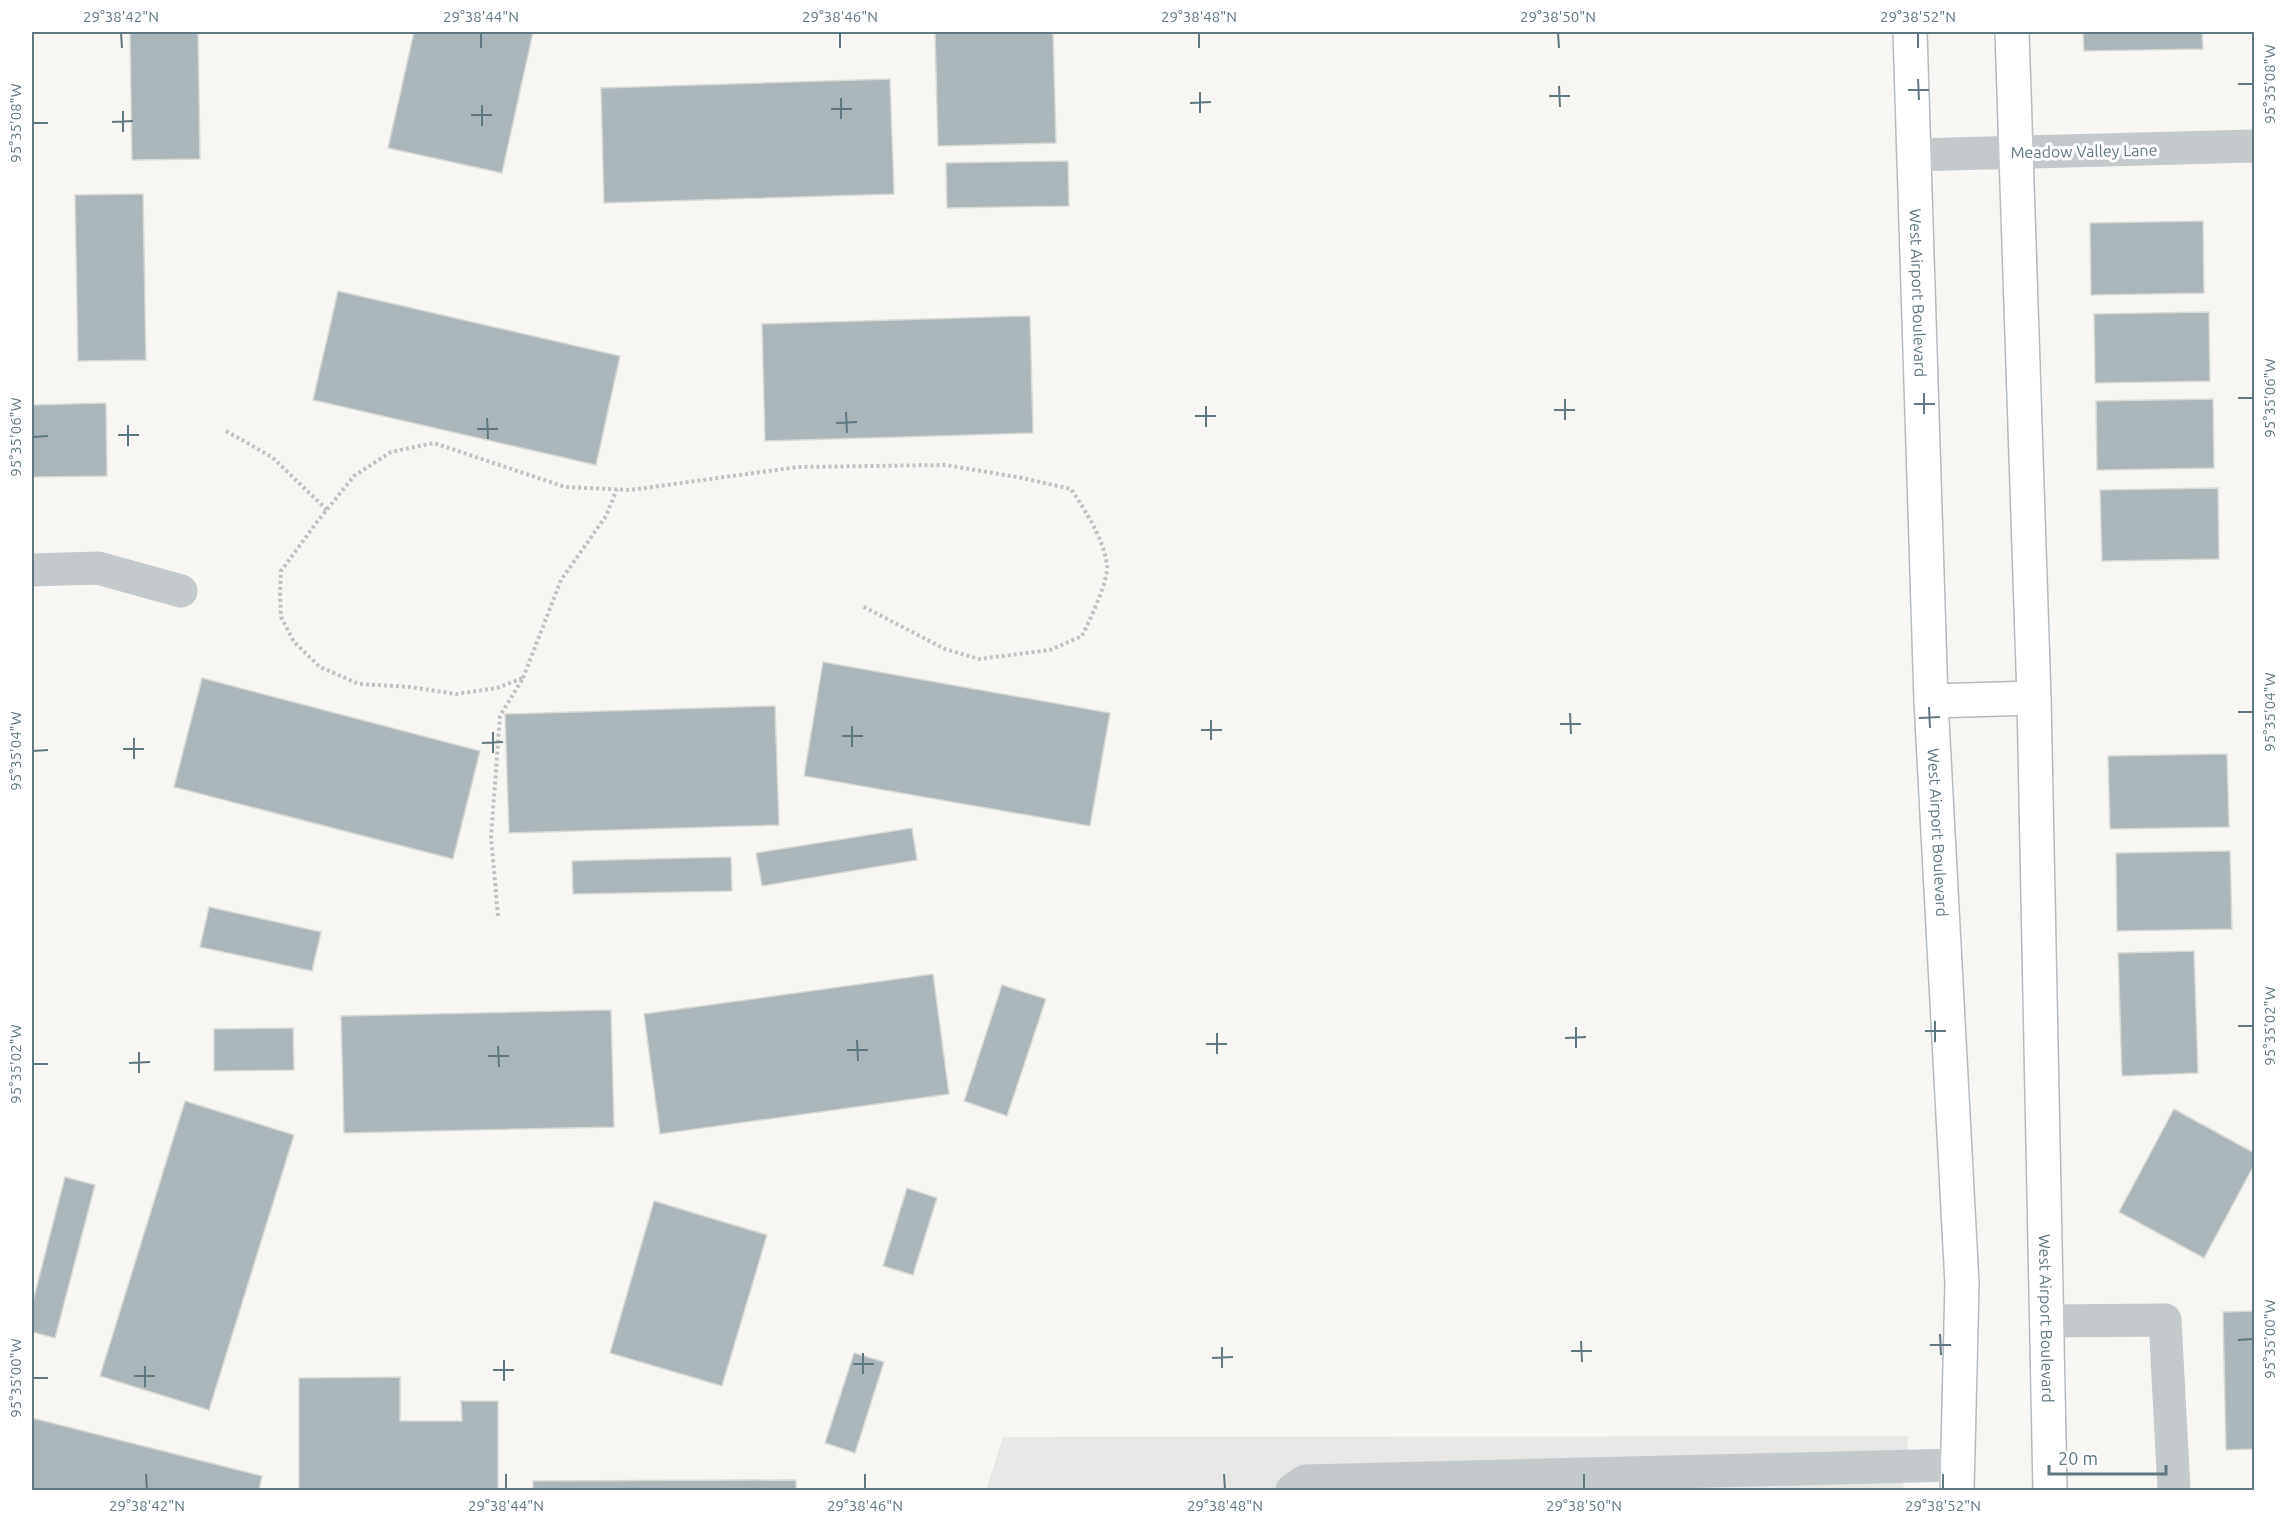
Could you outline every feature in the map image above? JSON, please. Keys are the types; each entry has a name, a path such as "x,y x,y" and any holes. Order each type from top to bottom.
{"main road":[{"name":"West Airport Boulevard","path":"1910,32 1931,701 1962,1284 1957,1478"},
{"name":"West Airport Boulevard","path":"2012,32 2034,698 2050,1491"},
{"path":"1931,701 2034,698"}],"street":[{"name":"Meadow Valley Lane","path":"1914,155 2254,146"},
{"path":"32,570 98,568 182,591"},
{"path":"2046,1321 2165,1320 2174,1491"},
{"path":"1292,1491 1305,1480 1377,1485 1957,1478"}],"path":[{"path":"226,431 272,457 327,510"},
{"path":"523,678 497,688 456,694 410,687 359,684 320,667 294,642 282,617 281,571 354,476 391,452 434,443 565,487 630,490 798,467 946,465 1022,478 1071,489 1094,524 1108,567 1094,610 1082,636 1050,650 979,659 945,649 862,606"},
{"path":"498,916 491,837 501,716 523,678 561,580 606,516 617,489"}],"shaded area":[{"path":"1908,1436 1903,1490 986,1490 1003,1437"}],"building":[{"path":"130,32 198,32 200,159 132,160"},
{"path":"414,32 533,32 502,173 388,148"},
{"path":"935,32 1053,32 1056,143 938,146"},
{"path":"2083,32 2202,32 2203,49 2084,51"},
{"path":"890,79 894,194 604,203 601,88"},
{"path":"1068,161 1069,206 947,208 946,163"},
{"path":"143,194 146,360 78,361 75,195"},
{"path":"2203,221 2204,293 2091,295 2090,223"},
{"path":"338,291 620,356 596,465 313,400"},
{"path":"2209,312 2210,381 2095,383 2094,314"},
{"path":"1030,316 1033,433 765,441 762,324"},
{"path":"2213,399 2214,468 2097,470 2096,401"},
{"path":"106,403 107,476 32,477 32,405"},
{"path":"2218,488 2219,559 2102,561 2100,490"},
{"path":"823,662 1110,713 1090,826 804,776"},
{"path":"202,678 480,751 453,859 174,787"},
{"path":"775,706 779,825 509,833 505,714"},
{"path":"2227,754 2229,827 2110,829 2108,756"},
{"path":"912,828 917,860 762,886 756,853"},
{"path":"2230,851 2232,929 2117,931 2116,853"},
{"path":"731,857 732,891 573,894 572,861"},
{"path":"209,907 321,932 312,971 200,947"},
{"path":"2194,951 2198,1073 2122,1076 2118,953"},
{"path":"933,974 949,1094 660,1134 644,1014"},
{"path":"1002,985 1046,999 1007,1116 964,1101"},
{"path":"611,1010 614,1127 344,1133 341,1016"},
{"path":"293,1028 294,1070 214,1071 214,1029"},
{"path":"185,1101 294,1135 209,1410 100,1376"},
{"path":"2174,1109 2254,1153 2254,1165 2204,1258 2119,1212"},
{"path":"65,1177 95,1185 55,1338 32,1332 32,1305"},
{"path":"907,1188 937,1198 913,1275 883,1266"},
{"path":"654,1201 767,1235 722,1386 610,1353"},
{"path":"2254,1311 2254,1449 2226,1450 2223,1312"},
{"path":"854,1353 884,1362 855,1453 825,1443"},
{"path":"400,1377 400,1421 462,1421 461,1401 498,1401 498,1490 299,1490 299,1378"},
{"path":"32,1418 262,1476 259,1490 32,1490"},
{"path":"796,1480 796,1490 533,1490 533,1481"}]}
